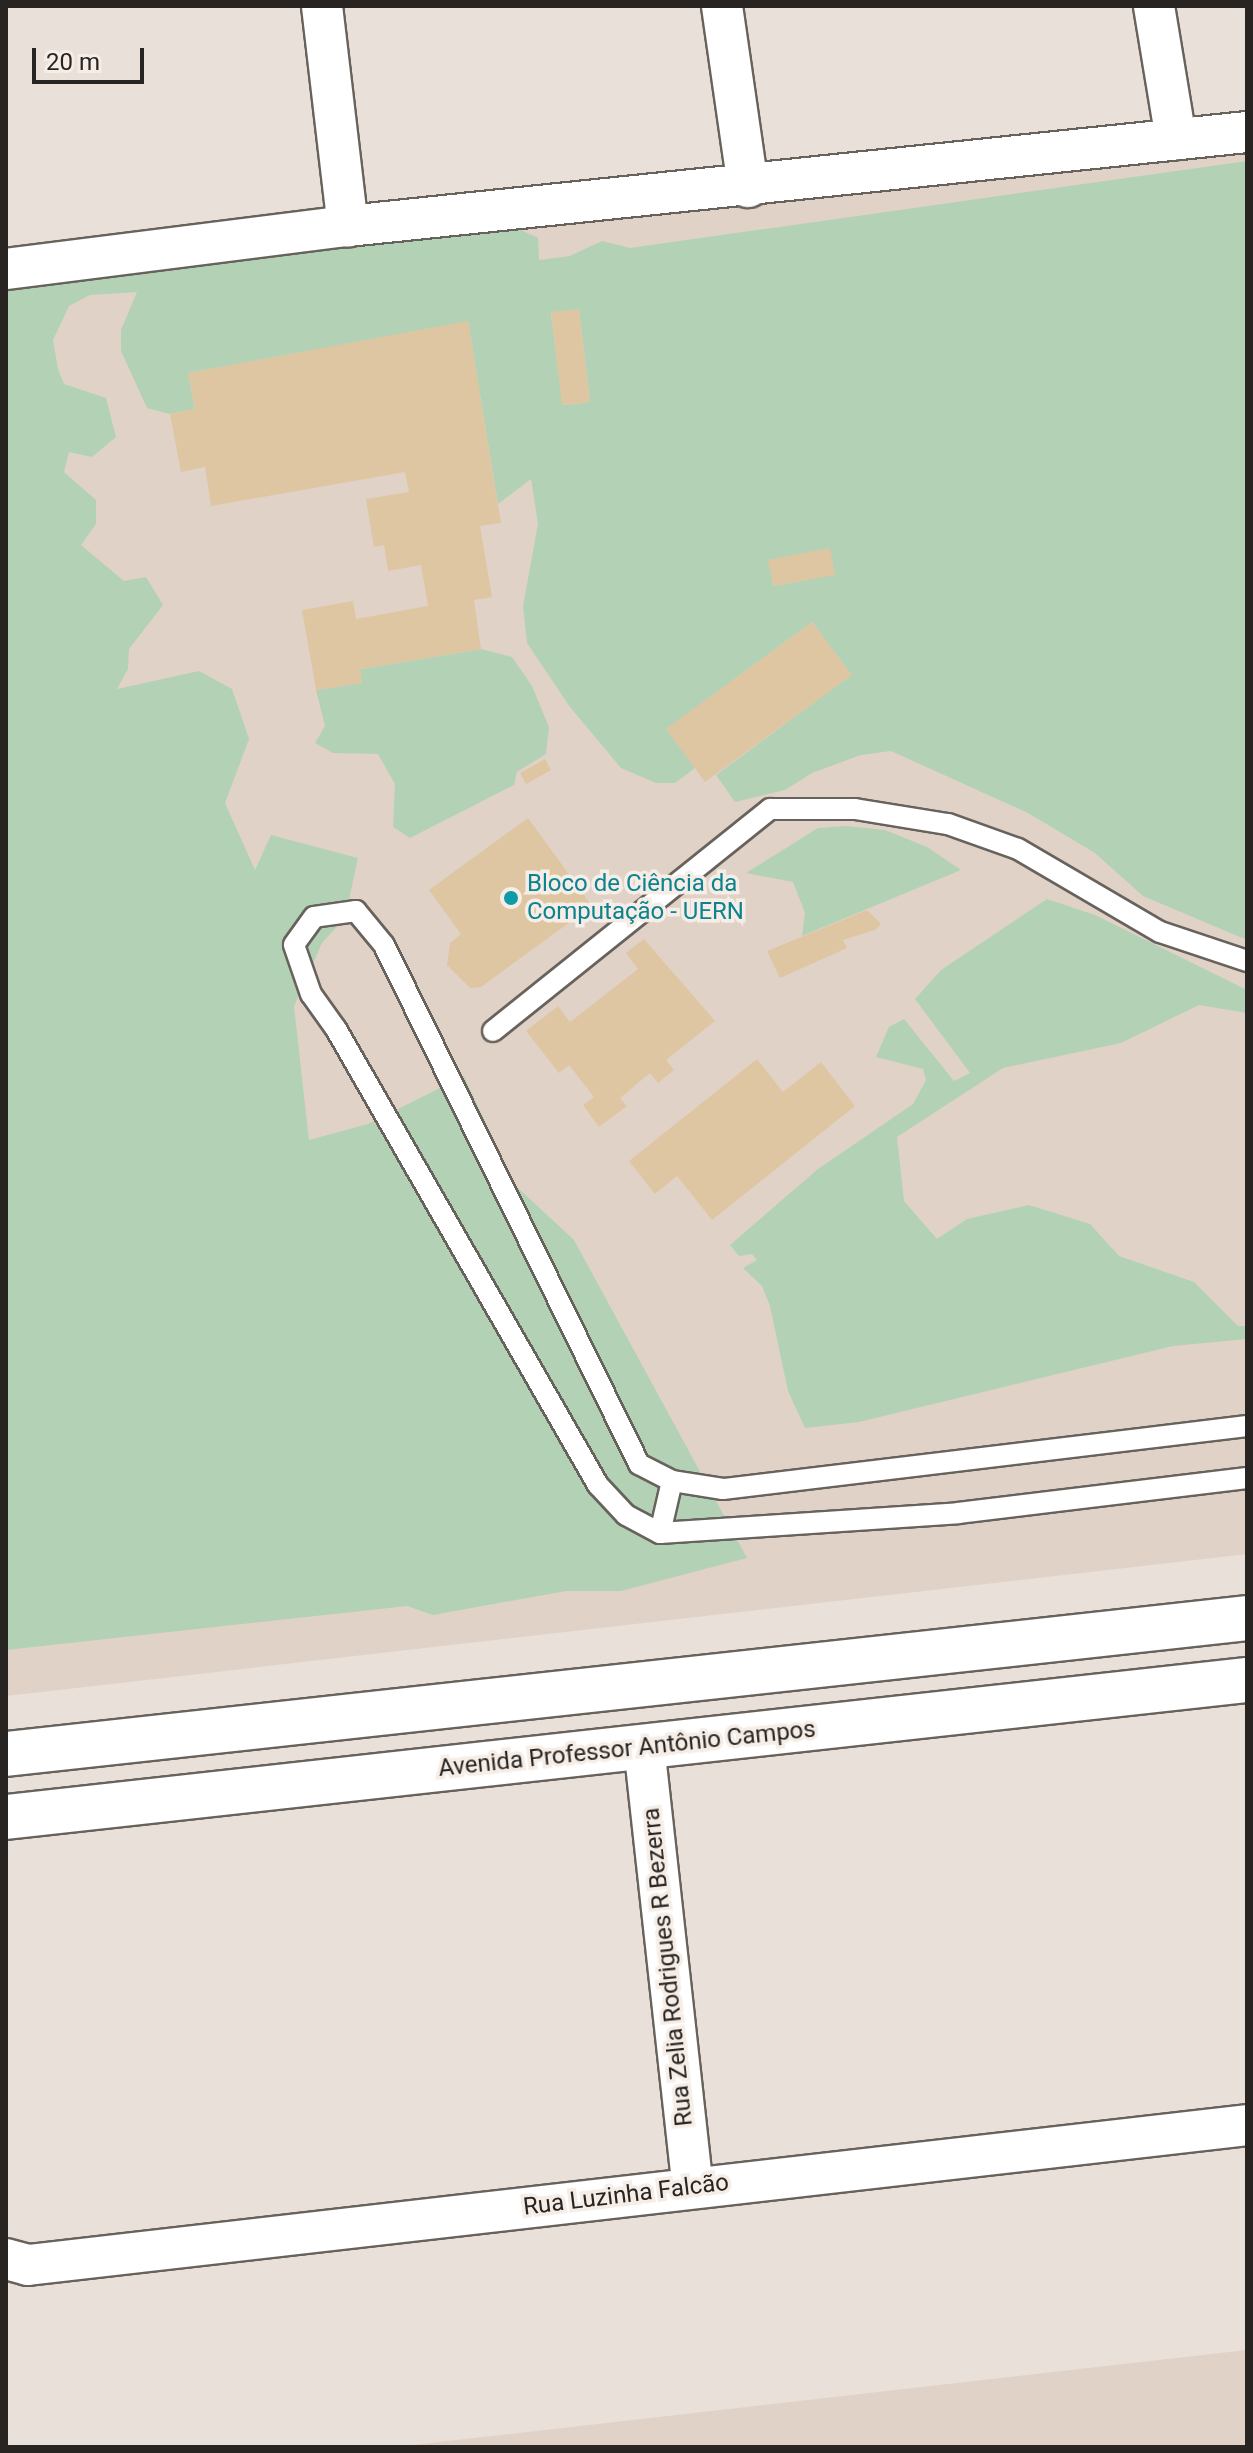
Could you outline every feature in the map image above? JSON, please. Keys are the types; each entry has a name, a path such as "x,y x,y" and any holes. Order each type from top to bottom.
{"street":[{"path":"322,6 348,226"},
{"path":"722,6 748,187"},
{"path":"1154,6 1176,139"},
{"path":"6,269 348,226 748,187 1247,132"},
{"path":"6,1754 1247,1618"},
{"path":"1146,1630 1155,1690"},
{"path":"1056,1637 1056,1703"},
{"name":"Avenida Professor Antônio Campos","path":"6,1817 1247,1680"},
{"name":"Rua Zelia Rodrigues R Bezerra","path":"644,1746 693,2187"},
{"name":"Rua Luzinha Falcão","path":"6,2259 28,2265 1247,2125"}],"lane":[{"path":"493,1031 770,809 855,809 948,824 1018,849 1160,932 1247,961"},
{"path":"1247,1426 723,1489 672,1481 639,1464 384,945 356,911 314,917 294,945 311,994 336,1029 598,1485 626,1515 660,1533 958,1513 1247,1478"},
{"path":"660,1533 672,1481"}],"shaded area":[{"path":"1247,146 1247,1554 6,1696 6,283"},
{"path":"1247,2350 1247,2447 395,2447"}],"green space":[{"path":"1247,161 1247,940 1143,896 1095,853 1028,813 891,751 861,755 812,773 785,790 735,802 716,775 851,675 812,622 667,729 695,768 675,783 656,783 621,768 570,707 527,643 523,606 538,524 531,479 498,504 468,322 188,373 195,409 170,414 147,408 121,351 121,330 137,292 90,295 69,306 53,340 58,369 64,384 106,398 116,437 92,457 69,452 64,472 96,500 96,524 81,545 124,581 146,577 163,605 129,649 128,669 117,689 199,671 232,689 249,739 225,803 255,870 271,835 358,858 345,918 322,943 294,1006 309,1140 368,1124 464,1076 487,1126 491,1163 574,1240 747,1558 621,1591 566,1591 433,1615 407,1606 6,1650 6,283 515,227 538,238 539,260 570,256 602,241 630,248","holes":["579,310 590,402 563,405 551,313","769,560 835,574 774,586"]},
{"path":"481,649 512,657 532,686 549,727 546,754 517,772 514,785 410,838 393,827 395,784 378,754 333,753 315,743 325,726 316,690 361,683 360,669"},
{"path":"846,826 885,830 927,847 961,870 802,936 805,913 793,882 746,873 818,828"},
{"path":"1047,899 1095,915 1247,990 1247,1013 1199,1005 1121,1043 1003,1068 897,1137 904,1201 937,1239 967,1219 1029,1205 1090,1224 1119,1256 1194,1282 1238,1326 1247,1326 1247,1339 1173,1346 859,1422 805,1428 788,1391 770,1306 762,1286 743,1268 757,1260 752,1254 739,1256 730,1245 818,1169 913,1104 926,1080 923,1069 876,1057 889,1027 904,1019 954,1081 970,1073 915,999 941,970"}],"building":[{"path":"579,309 590,402 562,405 551,312"},
{"path":"468,321 501,523 480,526 492,597 474,600 481,649 360,669 362,683 316,690 302,610 353,601 356,619 428,606 421,565 388,571 384,545 374,547 366,499 409,492 405,472 211,506 205,467 181,472 170,414 195,409 188,373"},
{"path":"830,548 835,575 773,586 768,560"},
{"path":"812,622 852,675 705,782 666,729"},
{"path":"545,759 551,770 526,784 520,773"},
{"name":"Bloco de Ciência da Computação - UERN","path":"528,818 592,906 481,987 470,988 447,965 450,943 461,934 429,890"},
{"path":"867,910 881,924 875,930 843,940 847,948 780,978 767,951"},
{"path":"644,939 715,1021 666,1060 674,1070 658,1083 650,1073 620,1098 627,1106 599,1127 583,1105 594,1097 569,1065 559,1073 526,1031 558,1006 570,1022 638,969 626,953"},
{"path":"757,1059 783,1092 821,1062 855,1106 712,1220 677,1176 655,1194 629,1161"}],"place":[{"name":"Bloco de Ciência da Computação - UERN","path":"511,898"}]}
